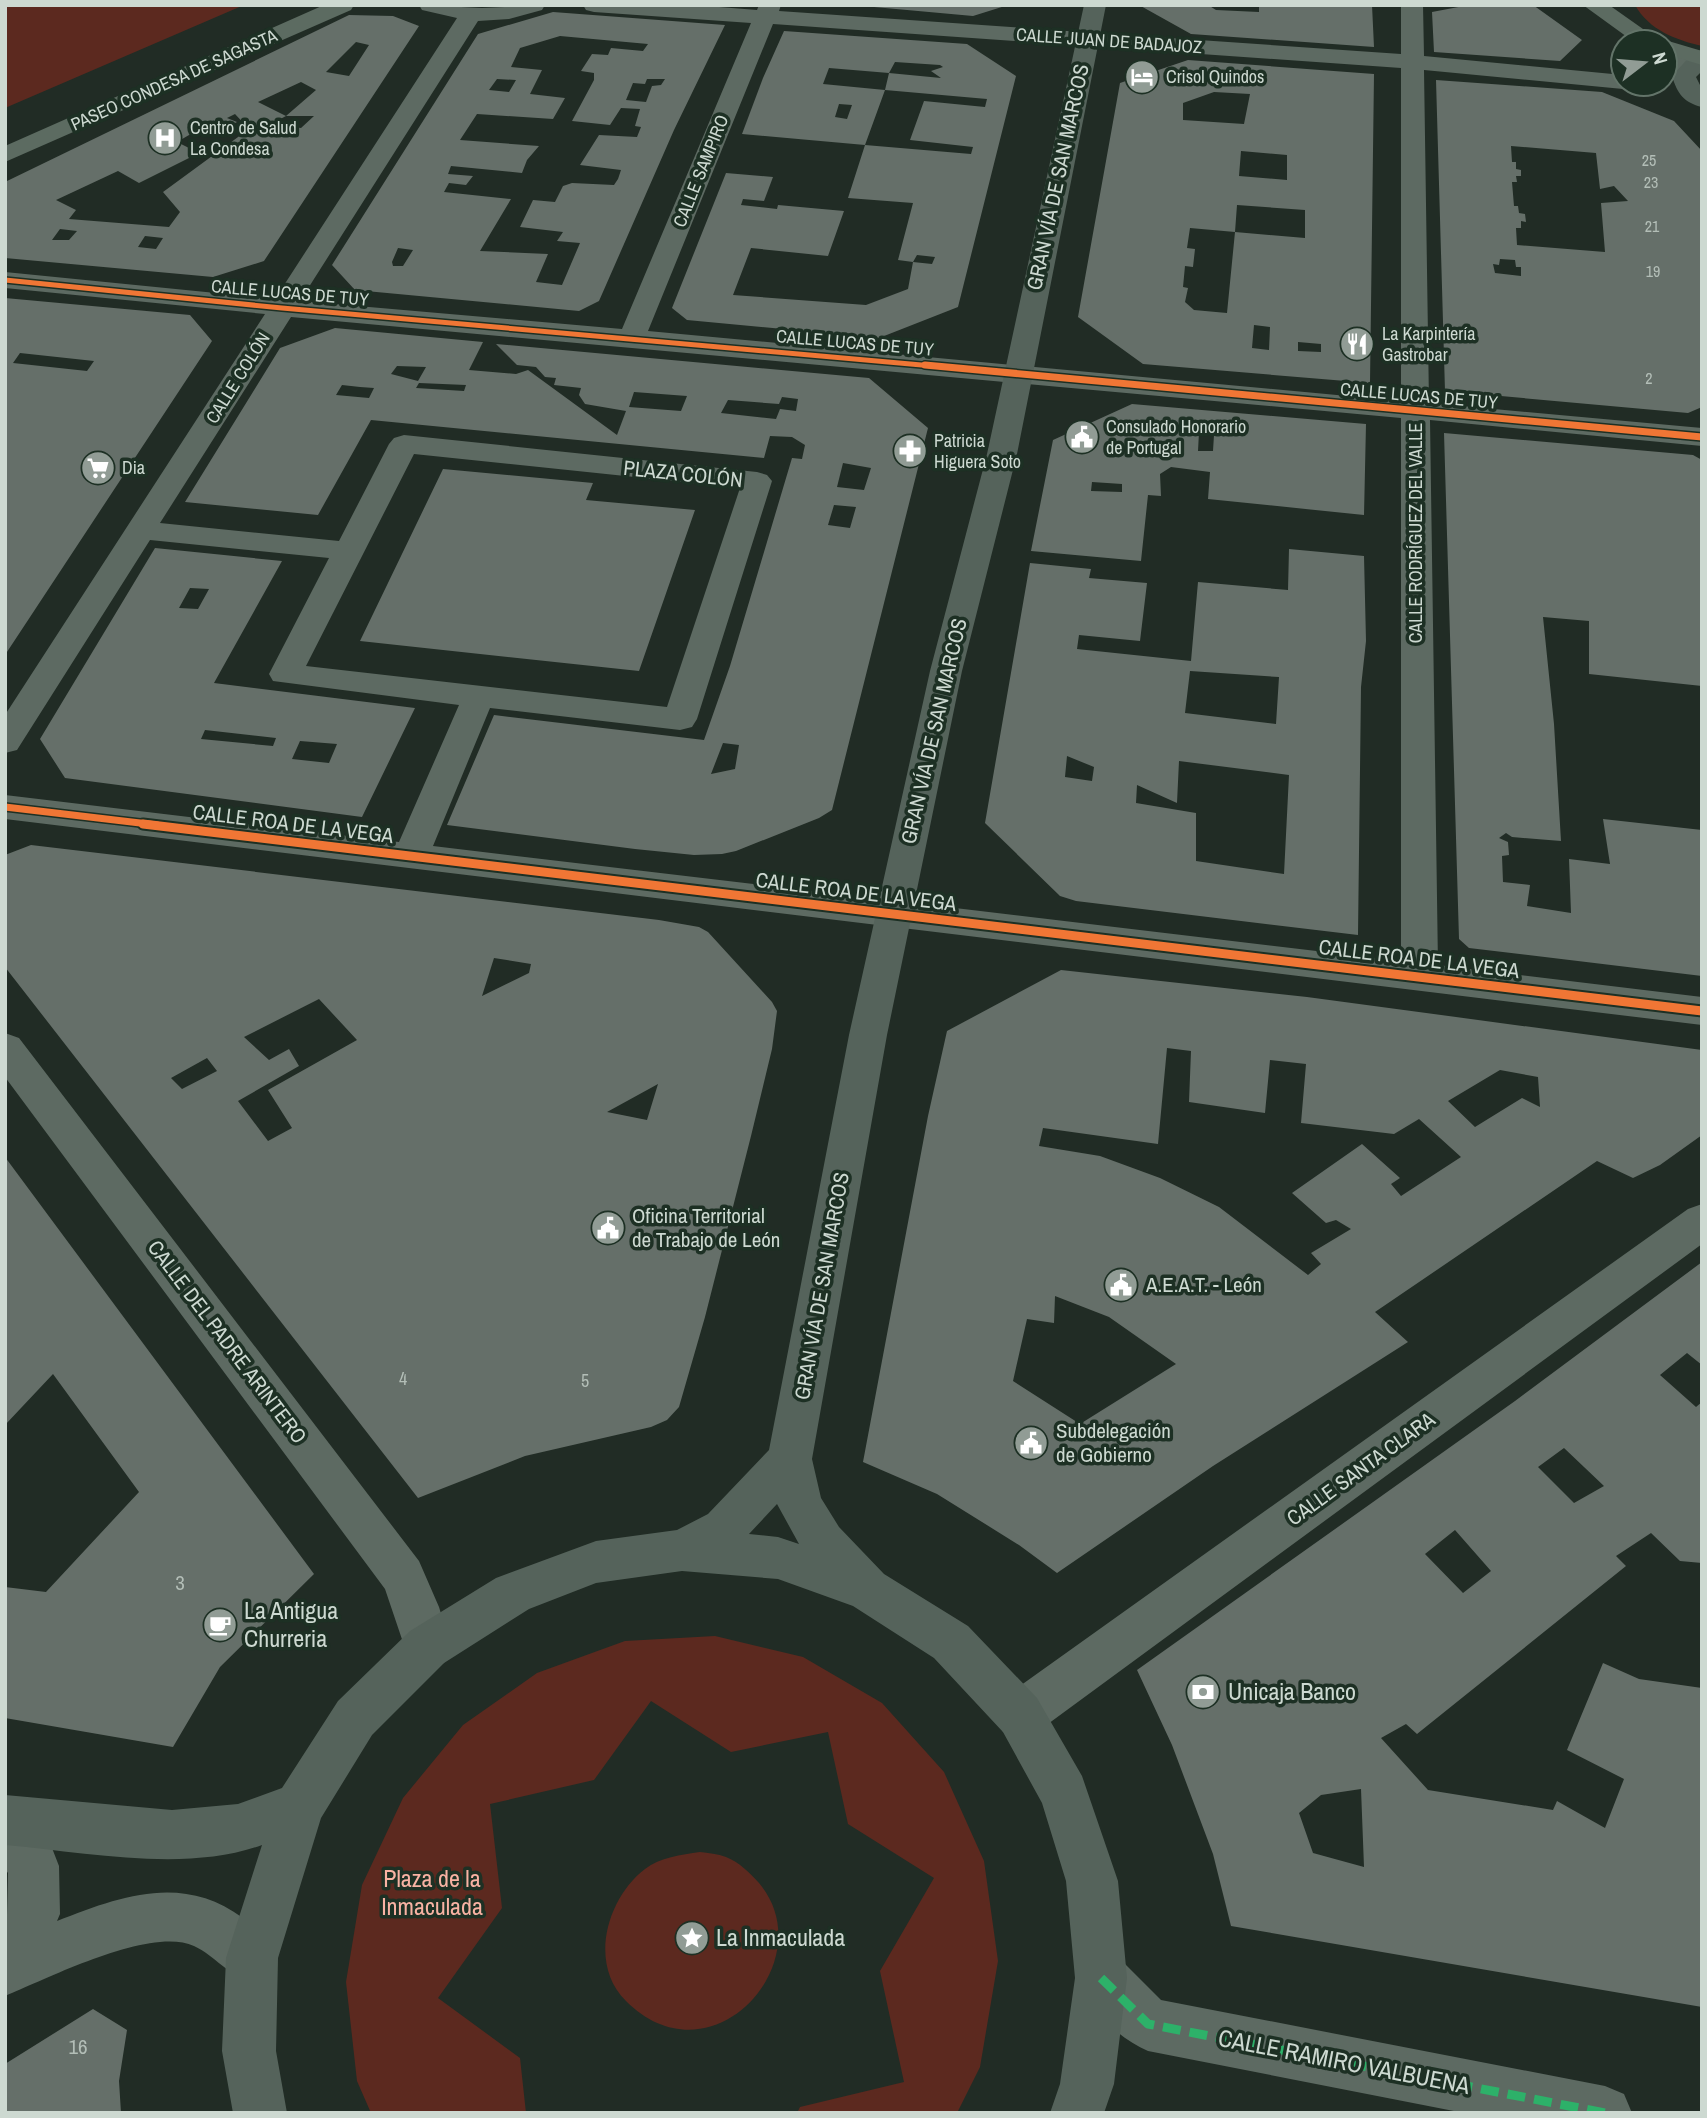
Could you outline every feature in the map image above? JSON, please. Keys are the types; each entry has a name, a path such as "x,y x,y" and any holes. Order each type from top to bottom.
{"main road":[{"name":"PASEO CONDESA DE SAGASTA","path":"109,84 294,5"},
{"name":"PASEO CONDESA DE SAGASTA","path":"5,155 343,5"},
{"path":"1603,8 1625,28"},
{"path":"1679,52 1699,58"}],"street":[{"path":"430,5 470,15 534,5"},
{"name":"CALLE JUAN DE BADAJOZ","path":"594,5 767,11 1087,40 1413,62 1609,81"},
{"name":"GRAN VÍA DE SAN MARCOS","path":"868,1589 823,1542 800,1504 790,1459 868,1035 946,671 1002,454 1016,374 1095,5"},
{"name":"CALLE RODRÍGUEZ DEL VALLE","path":"1412,5 1420,977"},
{"name":"CALLE SAMPIRO","path":"632,338 767,11"},
{"name":"CALLE COLÓN","path":"5,742 470,15"},
{"path":"1679,62 1699,58"},
{"path":"1695,95 1684,76 1699,58"},
{"name":"CALLE LUCAS DE TUY","path":"5,280 282,308 1702,437"},
{"name":"PLAZA COLÓN","path":"404,444 757,481 680,719 285,674 349,551 404,444"},
{"path":"141,530 349,551"},
{"path":"411,856 480,696"},
{"name":"CALLE ROA DE LA VEGA","path":"5,807 1702,1011"},
{"name":"CALLE DEL PADRE ARINTERO","path":"5,1048 403,1576 416,1607 427,1647"},
{"name":"CALLE SANTA CLARA","path":"1020,1715 1702,1221"},
{"path":"682,1550 724,1529 790,1459"},
{"path":"260,2113 249,2051 252,1958 299,1807 355,1718 427,1647 513,1593 596,1562 682,1550 778,1558 868,1589 951,1642 1020,1715 1064,1793 1092,1881 1101,1978 1087,2084 1077,2113"},
{"path":"5,1822 172,1835 238,1829 299,1807"},
{"path":"5,1822 34,1866 34,1914 6,1969"},
{"path":"6,1969 103,1929 165,1916 203,1923 252,1958"},
{"name":"CALLE RAMIRO VALBUENA","path":"1101,1978 1148,2024 1605,2113"}],"green space":[{"path":"5,5 244,5 5,108"},
{"path":"1635,5 1702,5 1702,46 1679,39 1679,28 1656,28"},
{"name":"Plaza de la Inmaculada","path":"715,1636 803,1657 882,1703 944,1772 984,1861 998,1961 980,2067 957,2113 797,2113 800,2107 904,2082 880,1971 934,1878 848,1824 828,1732 731,1752 651,1701 594,1780 490,1804 502,1908 438,1998 520,2058 526,2113 371,2113 357,2081 346,1982 362,1885 403,1798 463,1725 537,1673 625,1641"},
{"path":"700,1852 731,1859 759,1883 775,1914 778,1946 768,1977 749,2003 723,2022 692,2030 659,2024 626,2001 614,1986 605,1951 612,1914 632,1881 657,1862"}],"building":[{"path":"852,5 1005,5 1005,6 973,16"},
{"path":"1139,5 1208,5 1216,10 1259,12 1259,5 1372,5 1374,47 1191,34"},
{"path":"1469,5 1533,5 1582,40 1560,61 1434,52 1432,12"},
{"path":"553,12 725,25 674,130 599,301 579,311 355,290 332,265 478,34","holes":["560,36 648,44 643,51 611,48 608,55 592,54 581,71 594,73 594,80 572,121 610,125 621,108 640,109 635,126 641,127 637,137 599,135 580,165 621,170 614,185 572,183 563,186 555,202 533,200 520,227 563,232 557,241 580,243 562,285 536,282 548,254 480,251 511,199 444,192 449,183 466,185 473,176 448,174 451,166 522,173 527,160 539,146 460,140 477,114 553,119 565,98 530,94 542,70 511,67 520,48","497,79 516,80 509,92 489,90","647,79 665,79 661,85 652,86 646,102 626,100 633,83 645,84","398,248 413,250 403,266 393,266"]},
{"path":"349,15 393,16 419,26 264,261 213,277 5,258 5,182","holes":["356,42 369,45 349,76 326,72","301,82 316,90 286,116 258,102","235,114 249,129 163,192 180,212 169,227 69,219 76,210 56,200 118,171 139,183 199,153 177,142 208,124 223,130 237,122 227,118","286,116 314,116 301,128 271,124","60,229 77,231 69,240 52,240","145,236 163,238 156,249 138,247"]},
{"path":"784,31 967,44 1016,76 958,307 879,338 687,320 672,308 726,173 773,177 764,201 743,199 741,205 777,209 778,205 844,211 828,256 751,248 733,295 866,305 908,289 913,262 898,260 913,203 848,198 865,145 742,134","holes":["895,62 940,65 943,67 931,71 941,78 889,73","829,68 889,73 885,90 823,84","885,90 987,99 985,107 924,101 910,140 973,147 971,154 865,145","839,104 852,105 847,119 835,117","917,255 935,257 932,264 913,262"]},
{"path":"1188,60 1374,74 1370,383 1143,364 1078,317 1120,83","holes":["1214,92 1250,94 1244,124 1183,120 1183,103","1241,151 1287,155 1287,180 1239,176","1237,205 1305,210 1305,238 1235,232","1190,228 1235,232 1227,313 1194,310 1185,302 1188,288 1183,287 1185,266 1193,267 1195,249 1187,248","1254,325 1270,327 1269,350 1252,348","1298,342 1321,344 1321,352 1298,351"]},
{"path":"1436,80 1602,92 1609,95 1609,98 1617,98 1674,121 1702,151 1702,407 1688,413 1445,391","holes":["1511,146 1596,153 1600,189 1614,186 1628,201 1601,203 1605,252 1517,245 1516,228 1521,228 1521,221 1526,222 1525,214 1519,213 1518,206 1514,206 1512,182 1517,182 1516,176 1521,176 1521,170 1516,169 1516,162 1512,162","1500,259 1515,260 1516,267 1521,267 1521,276 1495,273 1493,264 1499,265"]},
{"path":"5,298 190,315 212,341 5,655","holes":["20,353 94,361 87,371 13,363"]},
{"path":"335,328 483,342 469,370 516,374 528,370 617,435 626,411 585,404 579,395 581,388 554,385 556,378 545,377 536,367 517,365 496,344 869,378 928,428 832,810 819,818 722,854 694,855 635,849 447,825 494,715 704,740 730,666 792,458 802,459 805,445 792,437 770,436 764,458 371,420 318,515 185,502 280,348","holes":["397,366 426,367 418,381 391,374","419,383 466,385 464,391 416,388","342,385 374,388 369,398 336,395","634,392 687,396 681,411 629,407","782,397 798,399 796,411 780,409 776,419 721,413 728,400 779,404","843,463 871,468 864,490 837,487","834,505 856,507 850,528 828,525","723,743 739,745 735,769 711,774"]},
{"path":"1132,404 1366,424 1364,515 1208,499 1210,472 1171,467 1160,474 1161,496 1148,495 1141,561 1031,551 1053,440","holes":["1199,432 1214,435 1213,451 1198,451","1092,482 1122,484 1122,492 1091,491"]},
{"path":"1444,433 1693,455 1702,460 1702,686 1589,674 1589,621 1543,617 1554,724 1561,841 1512,837 1506,833 1499,838 1508,842 1509,855 1502,856 1503,882 1530,885 1527,906 1571,913 1569,859 1610,864 1603,819 1702,830 1702,976 1469,948 1459,939"},
{"path":"443,469 593,483 586,500 695,510 639,671 360,641"},
{"path":"155,548 282,561 214,683 415,708 362,817 65,778 40,739","holes":["190,588 209,589 198,609 179,608","205,730 276,738 273,746 201,739","300,741 337,744 329,763 292,759"]},
{"path":"1289,549 1364,556 1366,641 1361,687 1358,935 1076,901 1060,896 985,823 1030,563 1091,569 1089,578 1147,583 1140,641 1079,635 1077,649 1191,661 1198,582 1288,590","holes":["1190,671 1279,677 1276,724 1185,713","1067,756 1094,767 1092,781 1065,777","1179,761 1289,775 1284,874 1196,861 1196,813 1136,803 1137,785 1177,803"]},
{"path":"31,845 659,920 699,927 708,932 772,1002 777,1011 772,1049 751,1136 679,1407 667,1420 651,1427 525,1456 418,1498 5,967 5,855","holes":["494,958 531,964 529,973 482,996","319,999 357,1040 268,1090 292,1128 268,1141 238,1101 299,1066 289,1049 269,1060 244,1037","207,1058 217,1071 182,1089 171,1078","658,1084 647,1120 607,1112"]},
{"path":"1061,970 1307,997 1702,1050 1702,1135 1660,1165 1633,1178 1597,1161 1375,1312 1408,1342 1213,1466 1057,1573 1019,1545 937,1494 863,1462 928,1116 947,1031","holes":["1167,1048 1191,1051 1189,1102 1265,1113 1270,1060 1306,1064 1301,1123 1394,1134 1419,1119 1461,1157 1401,1196 1391,1184 1400,1178 1362,1144 1292,1193 1326,1223 1336,1220 1351,1229 1311,1253 1321,1264 1308,1275 1219,1207 1160,1178 1100,1156 1039,1146 1043,1128 1158,1144","1500,1070 1538,1077 1540,1107 1522,1098 1475,1127 1448,1101","1055,1296 1109,1317 1176,1364 1080,1424 1013,1381 1027,1319 1054,1323"]},
{"path":"5,1157 314,1574 220,1667 173,1747 5,1718 5,1587 46,1592 139,1492 53,1374 5,1425"},
{"path":"1702,1262 1702,1365 1687,1353 1660,1375 1696,1407 1702,1402 1702,1563 1680,1561 1651,1533 1616,1556 1626,1566 1417,1734 1406,1724 1381,1738 1428,1790 1553,1810 1557,1801 1605,1828 1624,1779 1567,1750 1603,1663 1639,1679 1702,1688 1702,2007 1231,1926 1213,1854 1172,1745 1137,1670 1515,1401","holes":["1564,1448 1604,1486 1574,1503 1538,1467","1455,1530 1491,1571 1463,1593 1425,1554","1361,1789 1364,1867 1313,1853 1299,1813 1321,1795"]},
{"path":"93,2009 127,2030 119,2081 121,2113 5,2113 5,2064"}],"marked path":[{"path":"1101,1978 1148,2024 1605,2113"}],"cycle path":[{"path":"5,280 282,308 1702,437"},
{"path":"5,807 1702,1011"}],"place":[{"name":"Crisol Quindos","path":"1142,77"},
{"name":"Centro de Salud La Condesa","path":"165,138"},
{"name":"La Karpintería Gastrobar","path":"1357,344"},
{"name":"Consulado Honorario de Portugal","path":"1082,437"},
{"name":"Patricia Higuera Soto","path":"910,451"},
{"name":"Dia","path":"98,468"},
{"name":"Oficina Territorial de Trabajo de León","path":"608,1228"},
{"name":"A.E.A.T. - León","path":"1121,1285"},
{"name":"Subdelegación de Gobierno","path":"1031,1443"},
{"name":"La Antigua Churreria","path":"220,1625"},
{"name":"Unicaja Banco","path":"1203,1692"},
{"name":"La Inmaculada","path":"692,1938"}]}
